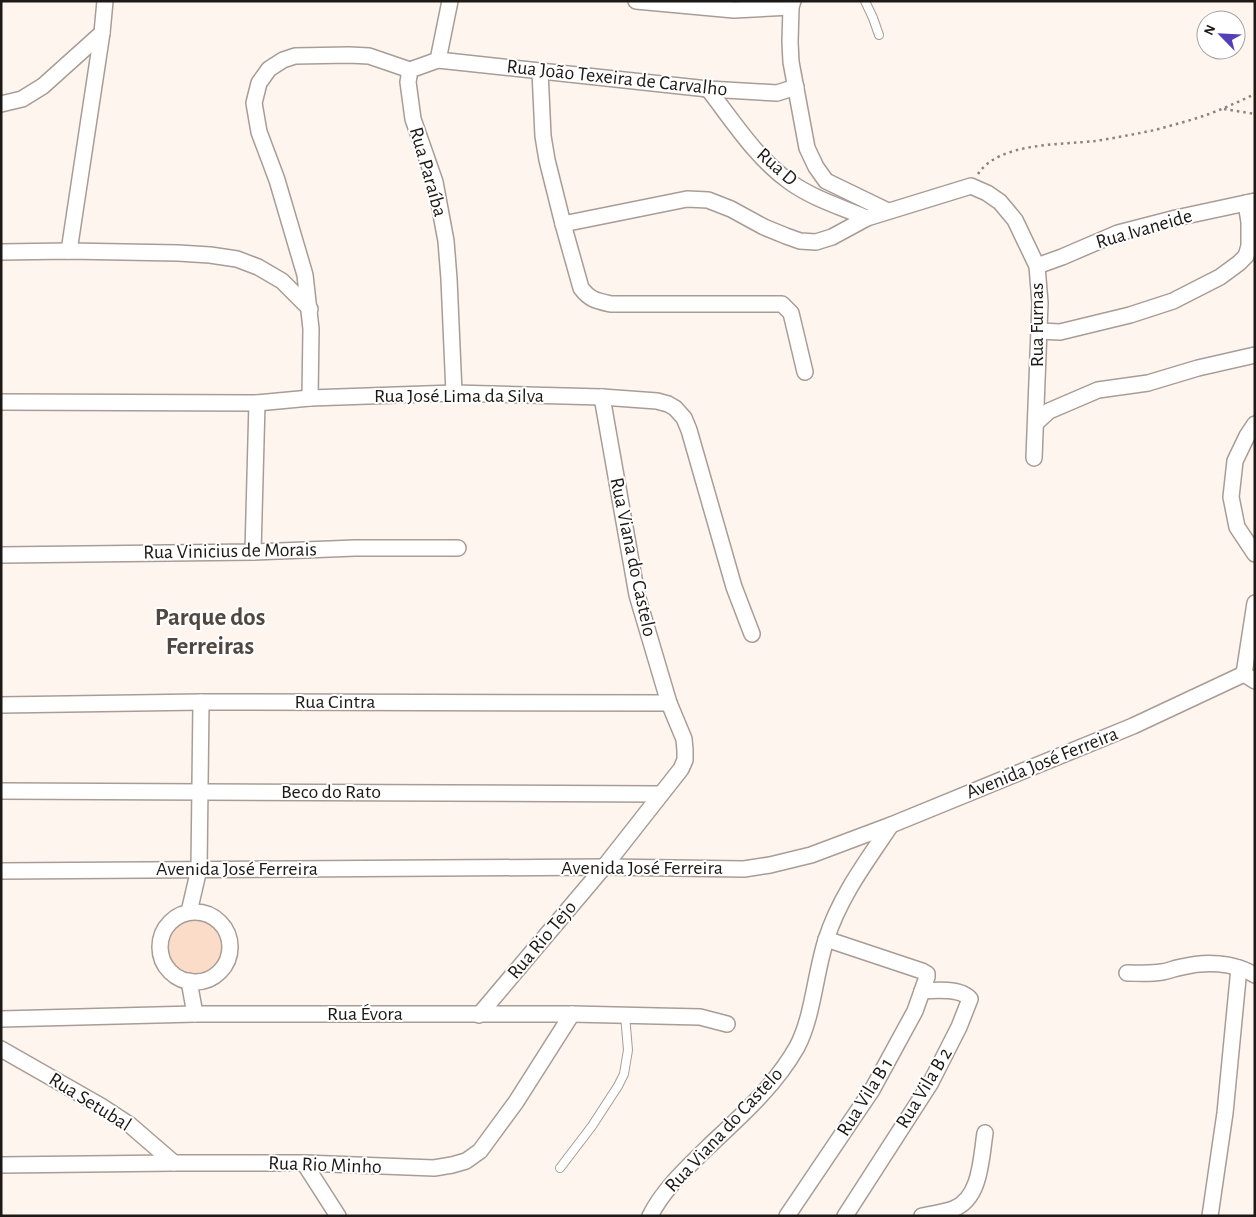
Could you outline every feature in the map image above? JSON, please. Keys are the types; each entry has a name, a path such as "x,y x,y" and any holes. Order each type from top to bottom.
{"street":[{"path":"69,251 102,33 105,1"},
{"path":"310,398 312,346 310,309 305,275 277,180 260,132 254,103 259,84 269,69 283,60 295,56 349,54 368,56 410,70 438,60 450,1"},
{"path":"636,1 735,6 792,4 791,62 808,148 816,167 826,181 888,211"},
{"path":"1,104 22,99 43,86 102,33"},
{"name":"Rua João Texeira de Carvalho","path":"438,60 771,93 796,87"},
{"name":"Rua Paraíba","path":"410,70 408,82 413,119 435,182 446,241 454,393"},
{"path":"540,71 543,136 547,160 581,288 587,296 598,302 611,304 782,304 791,313 805,372"},
{"name":"Rua D","path":"708,88 752,146 790,183 867,218"},
{"path":"563,224 688,199 708,200 786,236 800,241 816,242 832,237 867,218 971,186"},
{"name":"Rua Furnas","path":"971,186 987,193 1000,202 1014,220 1037,266 1040,303 1034,458"},
{"path":"1039,331 1060,332 1130,315 1173,301 1220,277 1246,256 1250,202"},
{"name":"Rua Ivaneide","path":"1037,266 1118,234 1176,218 1250,202"},
{"path":"1,252 69,251 210,254 237,259 258,267 282,281 310,309"},
{"path":"1036,423 1049,411 1098,390 1148,383 1198,368 1255,355"},
{"name":"Rua José Lima da Silva","path":"1,402 257,403 310,398 454,393 602,397 657,401 668,404 675,408 684,418 689,430 734,587 752,634"},
{"name":"Rua Viana do Castelo","path":"602,397 637,595 669,703 684,739 685,760 681,769 660,794"},
{"path":"253,552 257,403"},
{"path":"1255,424 1234,461 1231,497 1237,527 1255,554"},
{"name":"Rua Vinicius de Morais","path":"1,555 253,552 355,548 458,548"},
{"path":"1249,677 1255,603"},
{"name":"Avenida José Ferreira","path":"1,871 604,867 744,869 770,865 811,855 891,825 1249,677"},
{"path":"189,912 199,869 200,702"},
{"name":"Rua Cintra","path":"1,705 200,702 669,703"},
{"name":"Beco do Rato","path":"1,791 660,794"},
{"name":"Rua Rio Tejo","path":"479,1015 604,867 660,794"},
{"name":"Rua Viana do Castelo","path":"650,1216 668,1188 690,1164 754,1104 780,1072 798,1045 809,1015 818,969 833,920 855,878 891,825"},
{"path":"189,912 200,912 211,915 220,921 230,941 230,952 220,972 211,978 189,981 179,978 170,971 164,962 161,952 161,941 164,931 170,922 189,912"},
{"name":"Rua Vila B 1","path":"787,1216 872,1090 915,1011 927,974 826,939"},
{"path":"1127,973 1147,974 1200,964 1220,964 1239,968 1255,975"},
{"path":"1210,1216 1225,1113 1239,968"},
{"path":"189,981 195,1014"},
{"name":"Rua Vila B 2","path":"845,1216 930,1084 969,1004 970,999 963,994 944,990 922,991"},
{"name":"Rua Évora","path":"1,1019 195,1014 572,1014 700,1017 727,1024"},
{"name":"Rua Rio Minho","path":"1,1166 304,1163 434,1168 452,1165 466,1161 480,1151 516,1102 572,1014"},
{"name":"Rua Setubal","path":"1,1049 101,1106 130,1125 174,1163"},
{"path":"922,1216 954,1209 963,1204 973,1193 979,1176 985,1133"},
{"path":"304,1163 338,1216"}],"lane":[{"path":"865,1 879,35"},
{"path":"560,1168 592,1126 624,1074 628,1050 624,1015"}],"path":[{"path":"971,186 981,169 1000,156 1022,148 1096,140 1154,130 1209,114 1255,94"},
{"path":"1222,108 1255,114"}],"shaded area":[{"path":"195,917 212,922 220,930 225,947 220,964 212,972 195,977 178,972 170,964 165,947 170,930 178,922"}],"district":[{"name":"Parque dos Ferreiras","path":"210,632"}]}
